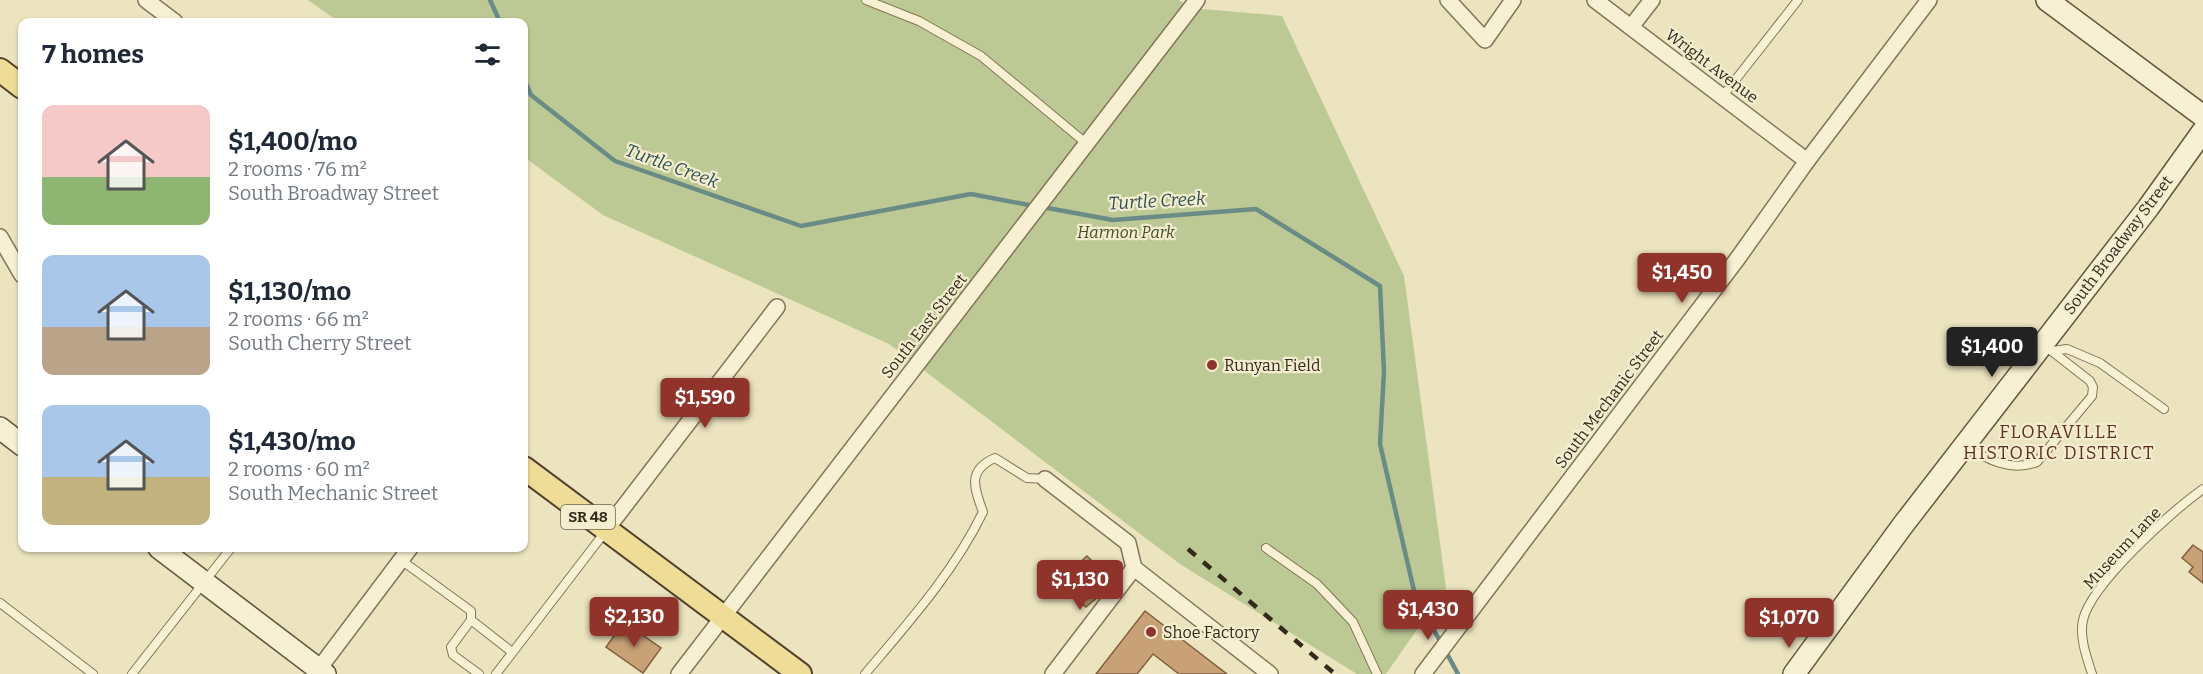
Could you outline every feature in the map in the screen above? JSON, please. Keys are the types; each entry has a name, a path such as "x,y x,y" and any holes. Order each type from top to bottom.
{"main road":[{"path":"0,70 18,84"},
{"name":"SR 48","path":"528,471 800,674"}],"street":[{"path":"146,0 170,18"},
{"name":"South East Street","path":"679,674 1197,0"},
{"path":"1448,0 1485,40 1513,0"},
{"name":"Wright Avenue","path":"1595,0 1807,161"},
{"path":"1631,27 1652,0"},
{"name":"South Mechanic Street","path":"1423,674 1738,258 1807,161 1929,0"},
{"path":"2047,0 2203,116"},
{"name":"South Broadway Street","path":"1794,674 1964,446 2048,347 2203,131"},
{"path":"0,237 18,268"},
{"path":"606,530 777,307"},
{"path":"0,428 18,442"},
{"path":"1045,479 1128,543 1134,568 1270,674"},
{"path":"164,552 320,672 406,554"},
{"path":"1053,674 1134,568"}],"lane":[{"path":"866,0 919,21 981,56 1087,144"},
{"path":"1722,96 1798,0"},
{"path":"2048,347 2067,349 2100,363 2164,409"},
{"path":"1964,446 1998,463 2028,466 2037,462 2092,396 2093,387 2090,381 2048,347"},
{"path":"865,674 918,610 969,540 983,512 974,477 983,463 995,458 1027,478 1045,479"},
{"name":"Museum Lane","path":"2092,674 2084,648 2082,621 2092,598 2113,572 2182,504 2203,489"},
{"path":"496,674 606,530"},
{"path":"1266,548 1317,584 1353,622 1377,674"},
{"path":"132,674 228,552"},
{"path":"406,554 471,610 471,620 451,647 453,655 479,674"},
{"path":"0,603 93,674"},
{"path":"471,620 512,652"}],"green space":[{"name":"Harmon Park","path":"308,0 1179,0 1191,8 1282,16 1404,276 1446,588 1386,674 1357,674 1180,564 889,344 603,215 528,160 528,18 333,18"}],"building":[{"path":"2193,545 2203,552 2203,583 2189,572 2193,567 2182,558"},
{"path":"1087,556 1114,583 1086,607 1056,584"},
{"name":"Shoe Factory","path":"1145,611 1227,674 1179,674 1153,654 1137,674 1096,674"},
{"path":"624,622 661,648 643,673 606,647"}],"waterway":[{"name":"Turtle Creek","path":"490,0 498,18"},
{"name":"Turtle Creek","path":"528,88 531,95 615,161 801,226 971,194 1034,206"},
{"name":"Turtle Creek","path":"1042,207 1113,220 1256,209 1380,286 1384,371 1380,444 1415,595 1441,643"},
{"name":"Turtle Creek","path":"1445,650 1458,674"}],"railway":[{"path":"1188,549 1335,674"}],"place":[{"name":"Runyan Field","path":"1212,365"},
{"name":"Shoe Factory","path":"1151,632"}],"district":[{"name":"FLORAVILLE HISTORIC DISTRICT","path":"2059,442"}]}
